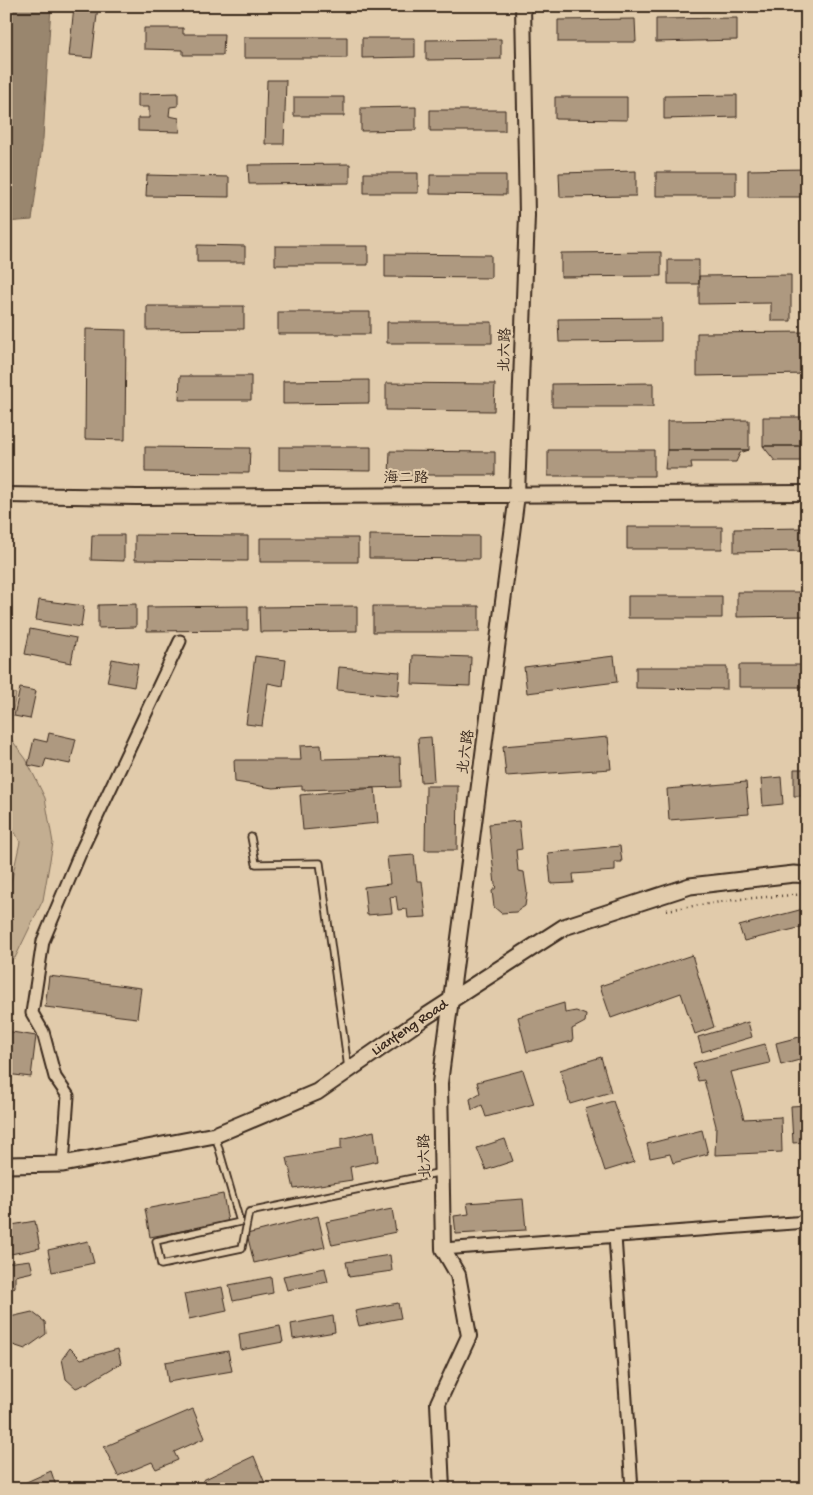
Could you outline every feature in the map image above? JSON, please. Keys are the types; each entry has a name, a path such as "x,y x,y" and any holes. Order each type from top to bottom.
{"main road":[{"name":"Lianfeng Road","path":"6,1165 63,1164 215,1135 317,1092 450,1000 564,926 690,886 794,874 807,875"}],"street":[{"name":"北六路","path":"442,1489 438,1403 468,1336 458,1275 443,1249 440,1083 517,495 527,215 523,6"},
{"name":"海二路","path":"6,495 137,497 807,493"},
{"path":"63,1164 68,1096 55,1077 43,1032 32,1013 43,941 81,851 180,641"},
{"path":"443,1249 807,1222"},
{"path":"615,1236 632,1489"}],"lane":[{"path":"250,837 256,864 320,863 349,1070"},
{"path":"215,1135 240,1222 156,1241 161,1265 242,1248 249,1212 443,1172"}],"path":[{"path":"666,910 740,899 807,894"}],"shaded area":[{"path":"6,6 51,6 43,139 32,220 6,222"},
{"path":"10,692 16,694 8,735 26,759 45,798 53,843 43,900 15,958 6,957 6,892 10,887 20,842 6,815 6,701"}],"building":[{"path":"74,6 98,6 92,58 69,56"},
{"path":"737,18 737,40 656,42 656,19"},
{"path":"635,19 636,42 558,42 558,20"},
{"path":"144,28 183,28 183,34 224,34 223,55 183,55 183,50 144,49"},
{"path":"244,37 347,37 347,58 244,58"},
{"path":"362,38 415,38 415,57 362,58"},
{"path":"501,39 501,59 426,60 426,40"},
{"path":"267,80 286,80 284,144 265,144"},
{"path":"178,93 178,106 170,107 169,116 179,118 180,132 138,131 138,118 149,118 149,107 138,107 138,94"},
{"path":"737,95 737,117 664,119 664,96"},
{"path":"294,97 344,97 344,116 294,116"},
{"path":"555,97 627,97 627,120 555,119"},
{"path":"416,107 416,130 361,131 361,108"},
{"path":"430,110 505,110 505,131 430,131"},
{"path":"350,164 350,183 249,184 248,165"},
{"path":"807,169 807,197 748,197 748,170"},
{"path":"636,171 636,196 560,197 559,173"},
{"path":"656,172 736,172 736,196 656,196"},
{"path":"364,173 418,173 418,193 364,193"},
{"path":"147,175 229,177 229,197 146,196"},
{"path":"430,175 506,175 506,195 430,194"},
{"path":"197,245 245,246 245,262 197,262"},
{"path":"275,246 368,246 368,265 275,265"},
{"path":"661,252 661,276 561,277 561,253"},
{"path":"385,254 491,255 491,278 385,277"},
{"path":"668,260 699,260 699,284 668,284"},
{"path":"791,275 791,321 771,321 771,303 699,304 699,276"},
{"path":"147,306 244,306 244,329 147,330"},
{"path":"278,312 370,312 370,334 278,334"},
{"path":"661,318 661,341 559,342 558,319"},
{"path":"387,322 492,322 492,343 387,343"},
{"path":"86,329 126,330 125,440 85,439"},
{"path":"807,332 807,374 697,376 697,333"},
{"path":"180,376 251,376 251,400 179,400"},
{"path":"369,380 369,403 283,404 283,381"},
{"path":"386,383 495,384 494,411 386,410"},
{"path":"653,383 653,407 552,407 552,384"},
{"path":"763,417 807,417 807,446 763,446"},
{"path":"749,420 749,450 667,450 667,421"},
{"path":"763,446 807,446 807,461 775,461"},
{"path":"145,447 250,448 249,473 145,472"},
{"path":"279,447 371,447 371,471 279,470"},
{"path":"548,450 654,450 654,476 548,476"},
{"path":"667,450 749,450 740,453 736,462 691,462 692,469 665,469"},
{"path":"390,451 495,452 495,475 389,475"},
{"path":"627,527 722,527 722,549 627,549"},
{"path":"807,528 807,551 734,552 734,529"},
{"path":"92,535 124,535 124,561 91,560"},
{"path":"135,535 248,536 248,561 135,560"},
{"path":"369,535 479,536 479,559 369,558"},
{"path":"260,538 358,538 358,562 260,562"},
{"path":"737,592 807,592 807,616 737,617"},
{"path":"628,596 722,596 722,618 628,618"},
{"path":"39,600 84,606 81,627 36,620"},
{"path":"136,604 136,627 98,628 98,605"},
{"path":"248,606 248,630 147,631 147,607"},
{"path":"357,606 357,631 260,632 259,607"},
{"path":"373,606 479,606 479,632 373,632"},
{"path":"30,629 76,638 71,663 25,654"},
{"path":"413,655 471,657 470,686 412,684"},
{"path":"255,656 286,660 283,686 268,683 262,726 246,724"},
{"path":"614,656 617,682 527,693 524,667"},
{"path":"112,659 138,664 134,687 107,682"},
{"path":"739,665 807,665 807,687 739,687"},
{"path":"339,667 400,672 398,696 337,690"},
{"path":"636,667 727,667 727,689 636,688"},
{"path":"20,688 36,691 30,719 14,716"},
{"path":"49,733 76,739 70,764 46,759 43,768 28,765 34,739 47,742"},
{"path":"431,737 434,781 421,782 418,738"},
{"path":"608,737 611,769 506,776 503,746"},
{"path":"321,745 322,759 400,757 401,787 302,790 302,786 273,788 235,782 234,760 301,760 300,746"},
{"path":"794,769 807,769 807,796 794,796"},
{"path":"781,777 783,804 763,806 761,779"},
{"path":"746,782 749,814 669,820 667,789"},
{"path":"426,786 458,786 457,850 425,850"},
{"path":"375,788 378,823 303,830 300,795"},
{"path":"519,821 522,849 516,850 518,871 524,872 527,892 525,906 516,912 501,913 494,907 492,891 497,887 495,885 489,824"},
{"path":"620,846 622,862 615,862 615,871 573,874 574,883 551,884 548,853"},
{"path":"414,855 417,881 422,881 426,917 408,918 407,909 398,910 396,896 390,897 392,913 367,915 364,887 390,884 387,857"},
{"path":"807,908 807,926 744,941 739,926"},
{"path":"6,938 9,938 11,964 6,964"},
{"path":"692,955 714,1027 695,1034 681,993 611,1018 600,986"},
{"path":"49,976 141,988 137,1018 45,1007"},
{"path":"564,1003 565,1013 576,1011 586,1015 585,1022 572,1029 573,1041 527,1052 518,1017"},
{"path":"748,1022 752,1037 702,1052 698,1037"},
{"path":"6,1031 36,1036 31,1077 6,1074"},
{"path":"807,1035 807,1058 781,1065 776,1043"},
{"path":"765,1044 770,1063 731,1072 744,1119 781,1117 782,1152 715,1155 716,1126 704,1080 698,1081 693,1063"},
{"path":"601,1057 611,1092 570,1104 560,1070"},
{"path":"523,1070 534,1104 486,1117 482,1105 472,1110 470,1099 480,1093 477,1082"},
{"path":"613,1101 634,1162 605,1171 585,1109"},
{"path":"807,1105 807,1142 793,1143 791,1106"},
{"path":"702,1130 708,1154 673,1163 670,1154 650,1158 647,1144"},
{"path":"374,1131 378,1161 350,1167 352,1180 294,1189 287,1158 341,1149 341,1139"},
{"path":"505,1139 513,1161 486,1170 477,1148"},
{"path":"223,1194 228,1222 150,1237 145,1209"},
{"path":"523,1199 526,1230 456,1234 454,1216 469,1214 467,1203"},
{"path":"392,1209 396,1232 332,1245 326,1222"},
{"path":"318,1216 325,1247 254,1263 247,1234"},
{"path":"35,1221 40,1248 6,1255 6,1226"},
{"path":"88,1241 94,1263 52,1272 48,1250"},
{"path":"390,1255 392,1271 349,1277 346,1262"},
{"path":"30,1260 33,1272 15,1276 15,1287 6,1295 6,1263"},
{"path":"325,1268 328,1282 287,1290 283,1276"},
{"path":"271,1277 273,1293 233,1301 229,1285"},
{"path":"222,1287 227,1311 189,1319 184,1294"},
{"path":"398,1303 401,1318 359,1326 355,1311"},
{"path":"32,1312 45,1322 46,1334 25,1349 10,1344 6,1327 10,1326 10,1317"},
{"path":"333,1316 335,1332 293,1339 291,1324"},
{"path":"280,1326 283,1342 241,1350 239,1334"},
{"path":"70,1348 81,1359 118,1349 121,1363 76,1388 66,1379 62,1359"},
{"path":"228,1351 232,1371 168,1382 165,1362"},
{"path":"193,1409 205,1438 174,1452 178,1460 156,1469 152,1462 118,1476 104,1447"},
{"path":"254,1456 266,1486 260,1489 206,1489 203,1480"},
{"path":"51,1471 57,1489 11,1489"}]}
